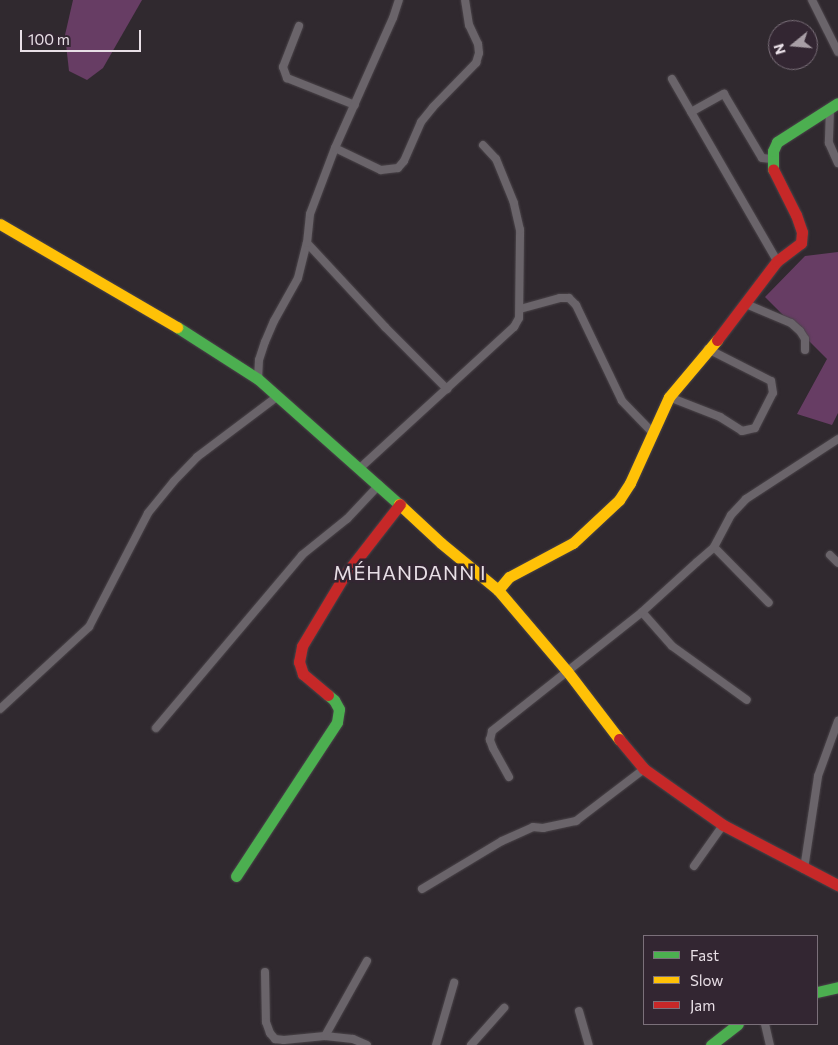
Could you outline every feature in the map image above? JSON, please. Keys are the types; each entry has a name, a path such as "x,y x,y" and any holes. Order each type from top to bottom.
{"street":[{"path":"258,379 260,360 265,342 274,321 298,278 307,243 310,214 335,148 399,0"},
{"path":"335,148 381,170 398,168 404,161 421,122 476,63 479,53 478,44 469,25 465,0"},
{"path":"812,0 838,52"},
{"path":"299,26 283,67 287,78 355,105"},
{"path":"672,79 777,262"},
{"path":"691,112 724,94 762,158 772,159"},
{"path":"498,590 509,577 548,559 573,543 619,500 630,483 669,397 746,304 777,262 801,243 802,232 796,215 773,170 772,159 777,142 834,106"},
{"path":"834,106 829,143 838,163"},
{"path":"360,468 514,327 520,308 520,230 514,204 496,160 483,145"},
{"path":"0,224 165,320 258,379 379,485 441,543 498,590 567,671 604,722 644,770 723,825 804,870 838,885"},
{"path":"307,243 343,279 385,327 447,388"},
{"path":"520,308 560,298 569,298 576,305 622,401 652,432"},
{"path":"746,304 791,323 800,331 805,339 805,350"},
{"path":"669,397 720,417 742,431 755,428 772,393 772,381 708,349"},
{"path":"0,709 89,627 148,513 174,481 197,458 278,396"},
{"path":"509,777 493,748 490,740 492,732 642,612 714,547 731,515 746,499 838,438"},
{"path":"156,728 302,555 346,519 379,485"},
{"path":"236,876 337,722 339,709 334,700 310,682 303,674 299,662 302,646 344,576 400,504"},
{"path":"714,547 769,604"},
{"path":"830,555 838,563"},
{"path":"642,612 672,646 747,700"},
{"path":"804,870 818,776 838,721"},
{"path":"422,888 502,841 533,827 543,828 576,821 644,770"},
{"path":"694,866 723,825"},
{"path":"325,1036 367,961"},
{"path":"265,972 266,1022 270,1033 275,1039 325,1036 353,1038 367,1045"},
{"path":"436,1045 454,983"},
{"path":"818,992 838,987"},
{"path":"471,1045 504,1008"},
{"path":"579,1011 589,1045"},
{"path":"711,1045 737,1025"},
{"path":"765,1025 770,1045"}],"shaded area":[{"path":"73,0 142,0 103,68 87,80 69,71 65,35"},
{"path":"838,252 838,413 832,425 797,414 827,359 765,297 805,256"}],"traffic: fast":[{"path":"773,169 773,151 777,142 838,103"},
{"path":"177,327 258,379 399,504"},
{"path":"236,876 337,722 339,709 334,700 328,695"},
{"path":"818,992 838,987"},
{"path":"711,1045 737,1025"}],"traffic: slow":[{"path":"0,224 177,327"},
{"path":"498,590 509,577 573,543 619,500 630,483 669,397 717,340"},
{"path":"399,504 441,543 498,590 567,671 619,739"}],"traffic: jam":[{"path":"717,340 777,261 801,243 802,232 796,215 773,169"},
{"path":"328,695 303,674 299,662 302,646 344,576 400,504"},
{"path":"619,739 644,769 723,825 838,885"}],"district":[{"name":"MÉHANDANN I","path":"410,572"}]}
